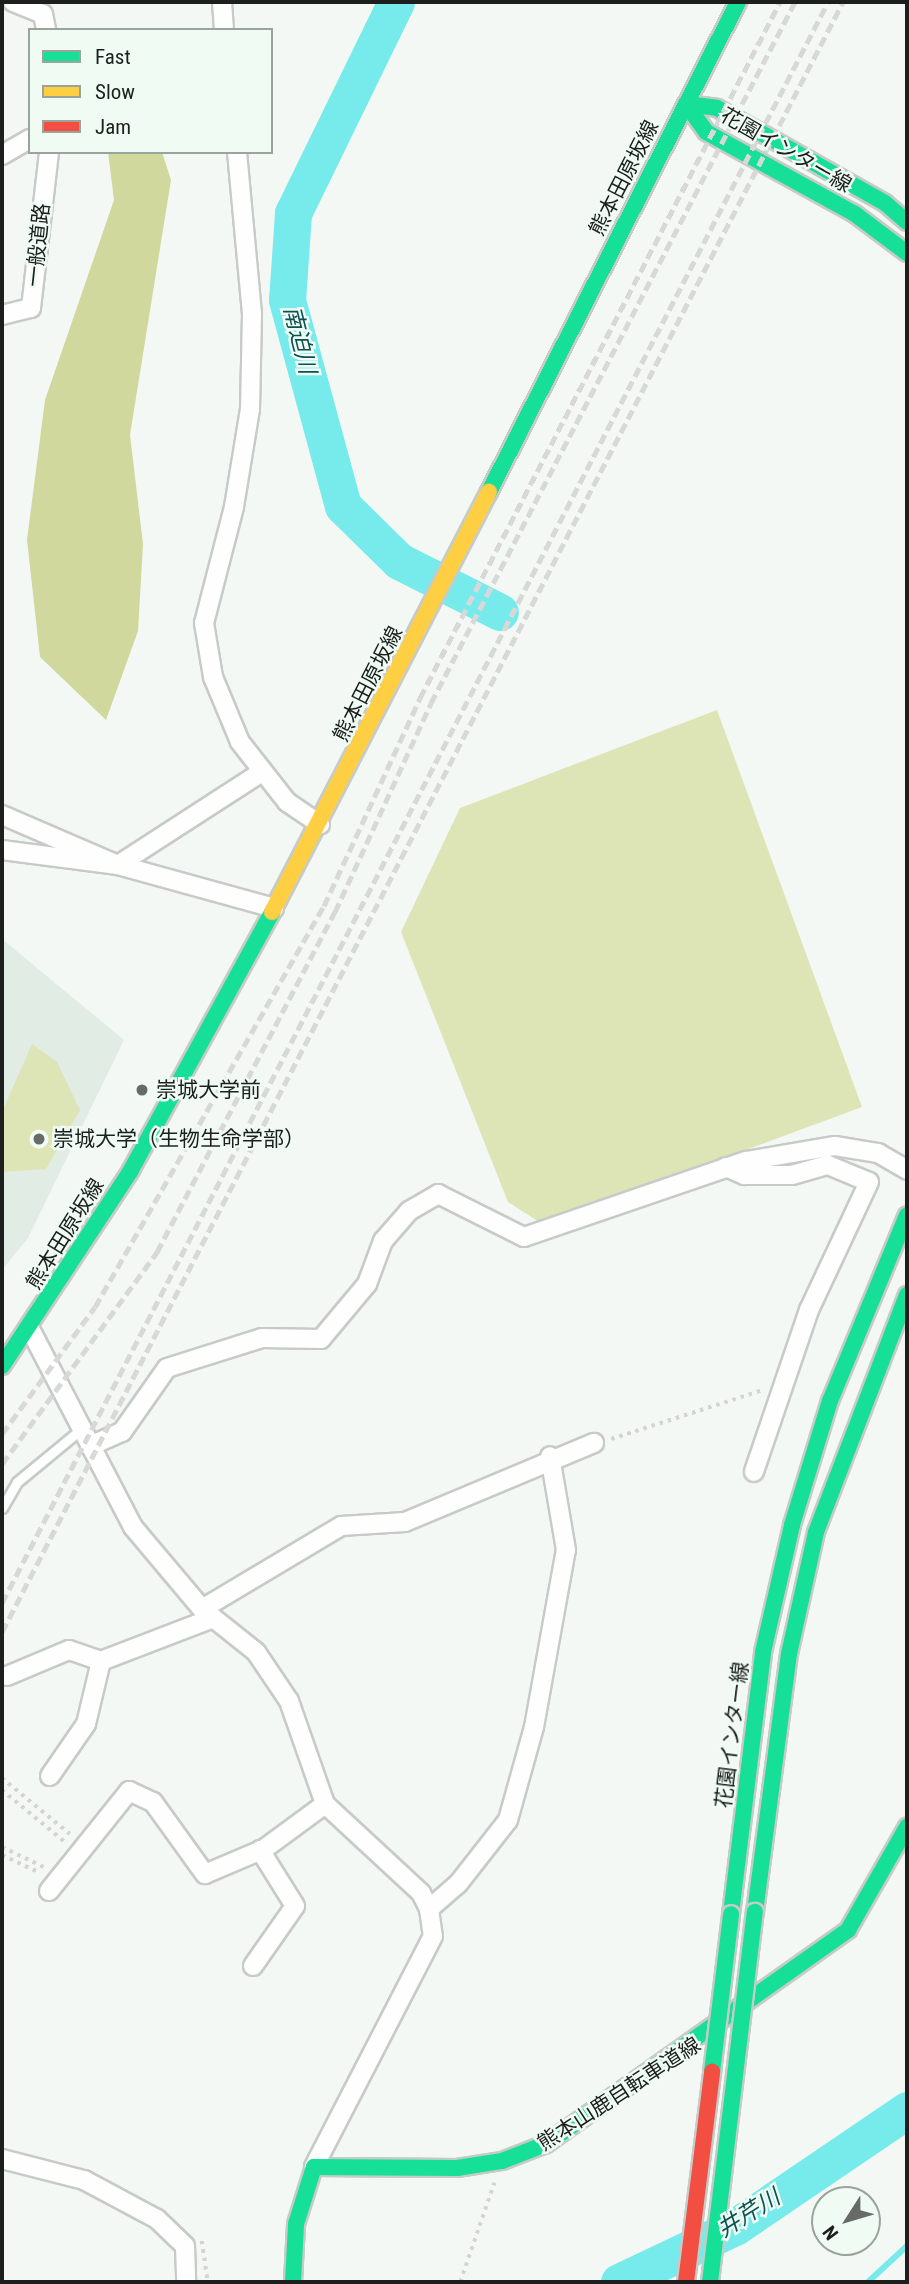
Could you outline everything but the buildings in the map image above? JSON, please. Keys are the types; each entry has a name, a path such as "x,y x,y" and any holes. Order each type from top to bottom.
{"main road":[{"name":"熊本田原坂線","path":"2,1366 30,1329 131,1170 320,824 738,2"},
{"name":"花園インター線","path":"686,104 717,108 885,203 907,222"},
{"name":"花園インター線","path":"686,104 706,132 855,214 907,253"},
{"name":"花園インター線","path":"686,2282 763,1652 792,1525 830,1401 907,1214"},
{"path":"710,2282 789,1654 816,1532 907,1295"},
{"name":"熊本山鹿自転車道線","path":"314,2167 457,2168 502,2161 578,2125 816,1958 848,1930 907,1827"},
{"path":"293,2282 296,2224 314,2167"}],"street":[{"path":"13,2 43,13 46,28"},
{"path":"222,2 224,28"},
{"path":"2,155 28,140"},
{"name":"一般道路","path":"2,315 31,308 49,154"},
{"path":"237,154 253,314 250,410 204,623 213,677 240,742 287,802 320,824"},
{"path":"118,864 262,772"},
{"path":"2,815 51,832 118,864"},
{"path":"2,826 51,832"},
{"path":"2,850 118,864 274,908"},
{"path":"90,1446 122,1432 167,1368 262,1338 321,1339 367,1284 383,1241 409,1211 438,1194 524,1237 726,1167 835,1146 878,1153 907,1170"},
{"path":"726,1167 744,1175 792,1175 828,1166 869,1182 782,1384 754,1472"},
{"path":"30,1329 132,1527 208,1613 256,1652 289,1701 325,1804 421,1893 429,1909 433,1936 314,2167"},
{"path":"7,1676 69,1650 102,1661 208,1613 341,1526 405,1521 551,1456 594,1443"},
{"path":"429,1909 458,1884 508,1820 534,1727 566,1550 551,1456"},
{"path":"50,1776 86,1724 102,1661"},
{"path":"54,1884 129,1791 153,1802 205,1874 260,1850 325,1804"},
{"path":"253,1966 295,1906 260,1850"},
{"path":"2,2159 84,2180 157,2219 185,2246 186,2282"}],"lane":[{"path":"2,1508 17,1482 80,1430"}],"path":[{"path":"594,1443 782,1384"},
{"path":"2,1778 81,1849"},
{"path":"2,1790 81,1849"},
{"path":"2,1847 54,1884"},
{"path":"2,1855 54,1884"},
{"path":"460,2282 502,2161"}],"shaded area":[{"name":"崇城大学（生物生命学部）","path":"2,939 124,1040 28,1238 2,1270"}],"green space":[{"path":"108,154 163,154 171,180 130,435 143,544 138,631 106,720 40,657 27,540 45,400 114,200"},
{"path":"717,710 862,1107 544,1225 508,1202 401,932 460,808"},
{"path":"32,1044 57,1062 80,1110 46,1169 2,1172 2,1112"}],"waterway":[{"name":"南迫川","path":"396,2 293,213 287,300 343,506 399,561 500,612"},
{"name":"井芹川","path":"619,2282 735,2227 907,2110"},
{"path":"868,2282 907,2246"}],"railway":[{"path":"2,1434 95,1307 324,906 420,698 780,2"},
{"path":"2,1464 157,1252 335,912 431,703 795,2"},
{"path":"2,1603 828,2"},
{"path":"2,1632 843,2"}],"traffic: fast":[{"path":"489,492 738,2"},
{"path":"686,104 706,132 855,214 907,253"},
{"path":"686,104 717,108 885,203 907,222"},
{"path":"2,1366 131,1170 272,912"},
{"path":"731,1914 763,1652 792,1525 830,1401 907,1215"},
{"path":"755,1912 789,1654 816,1532 907,1295"},
{"path":"293,2282 296,2224 314,2167 457,2168 502,2161 546,2144 848,1930 907,1827"},
{"path":"710,2282 755,1912"},
{"path":"712,2072 731,1914"}],"traffic: slow":[{"path":"272,912 489,492"}],"traffic: jam":[{"path":"686,2282 712,2072"}],"place":[{"name":"崇城大学前","path":"142,1090"},
{"name":"崇城大学（生物生命学部）","path":"39,1139"}]}
